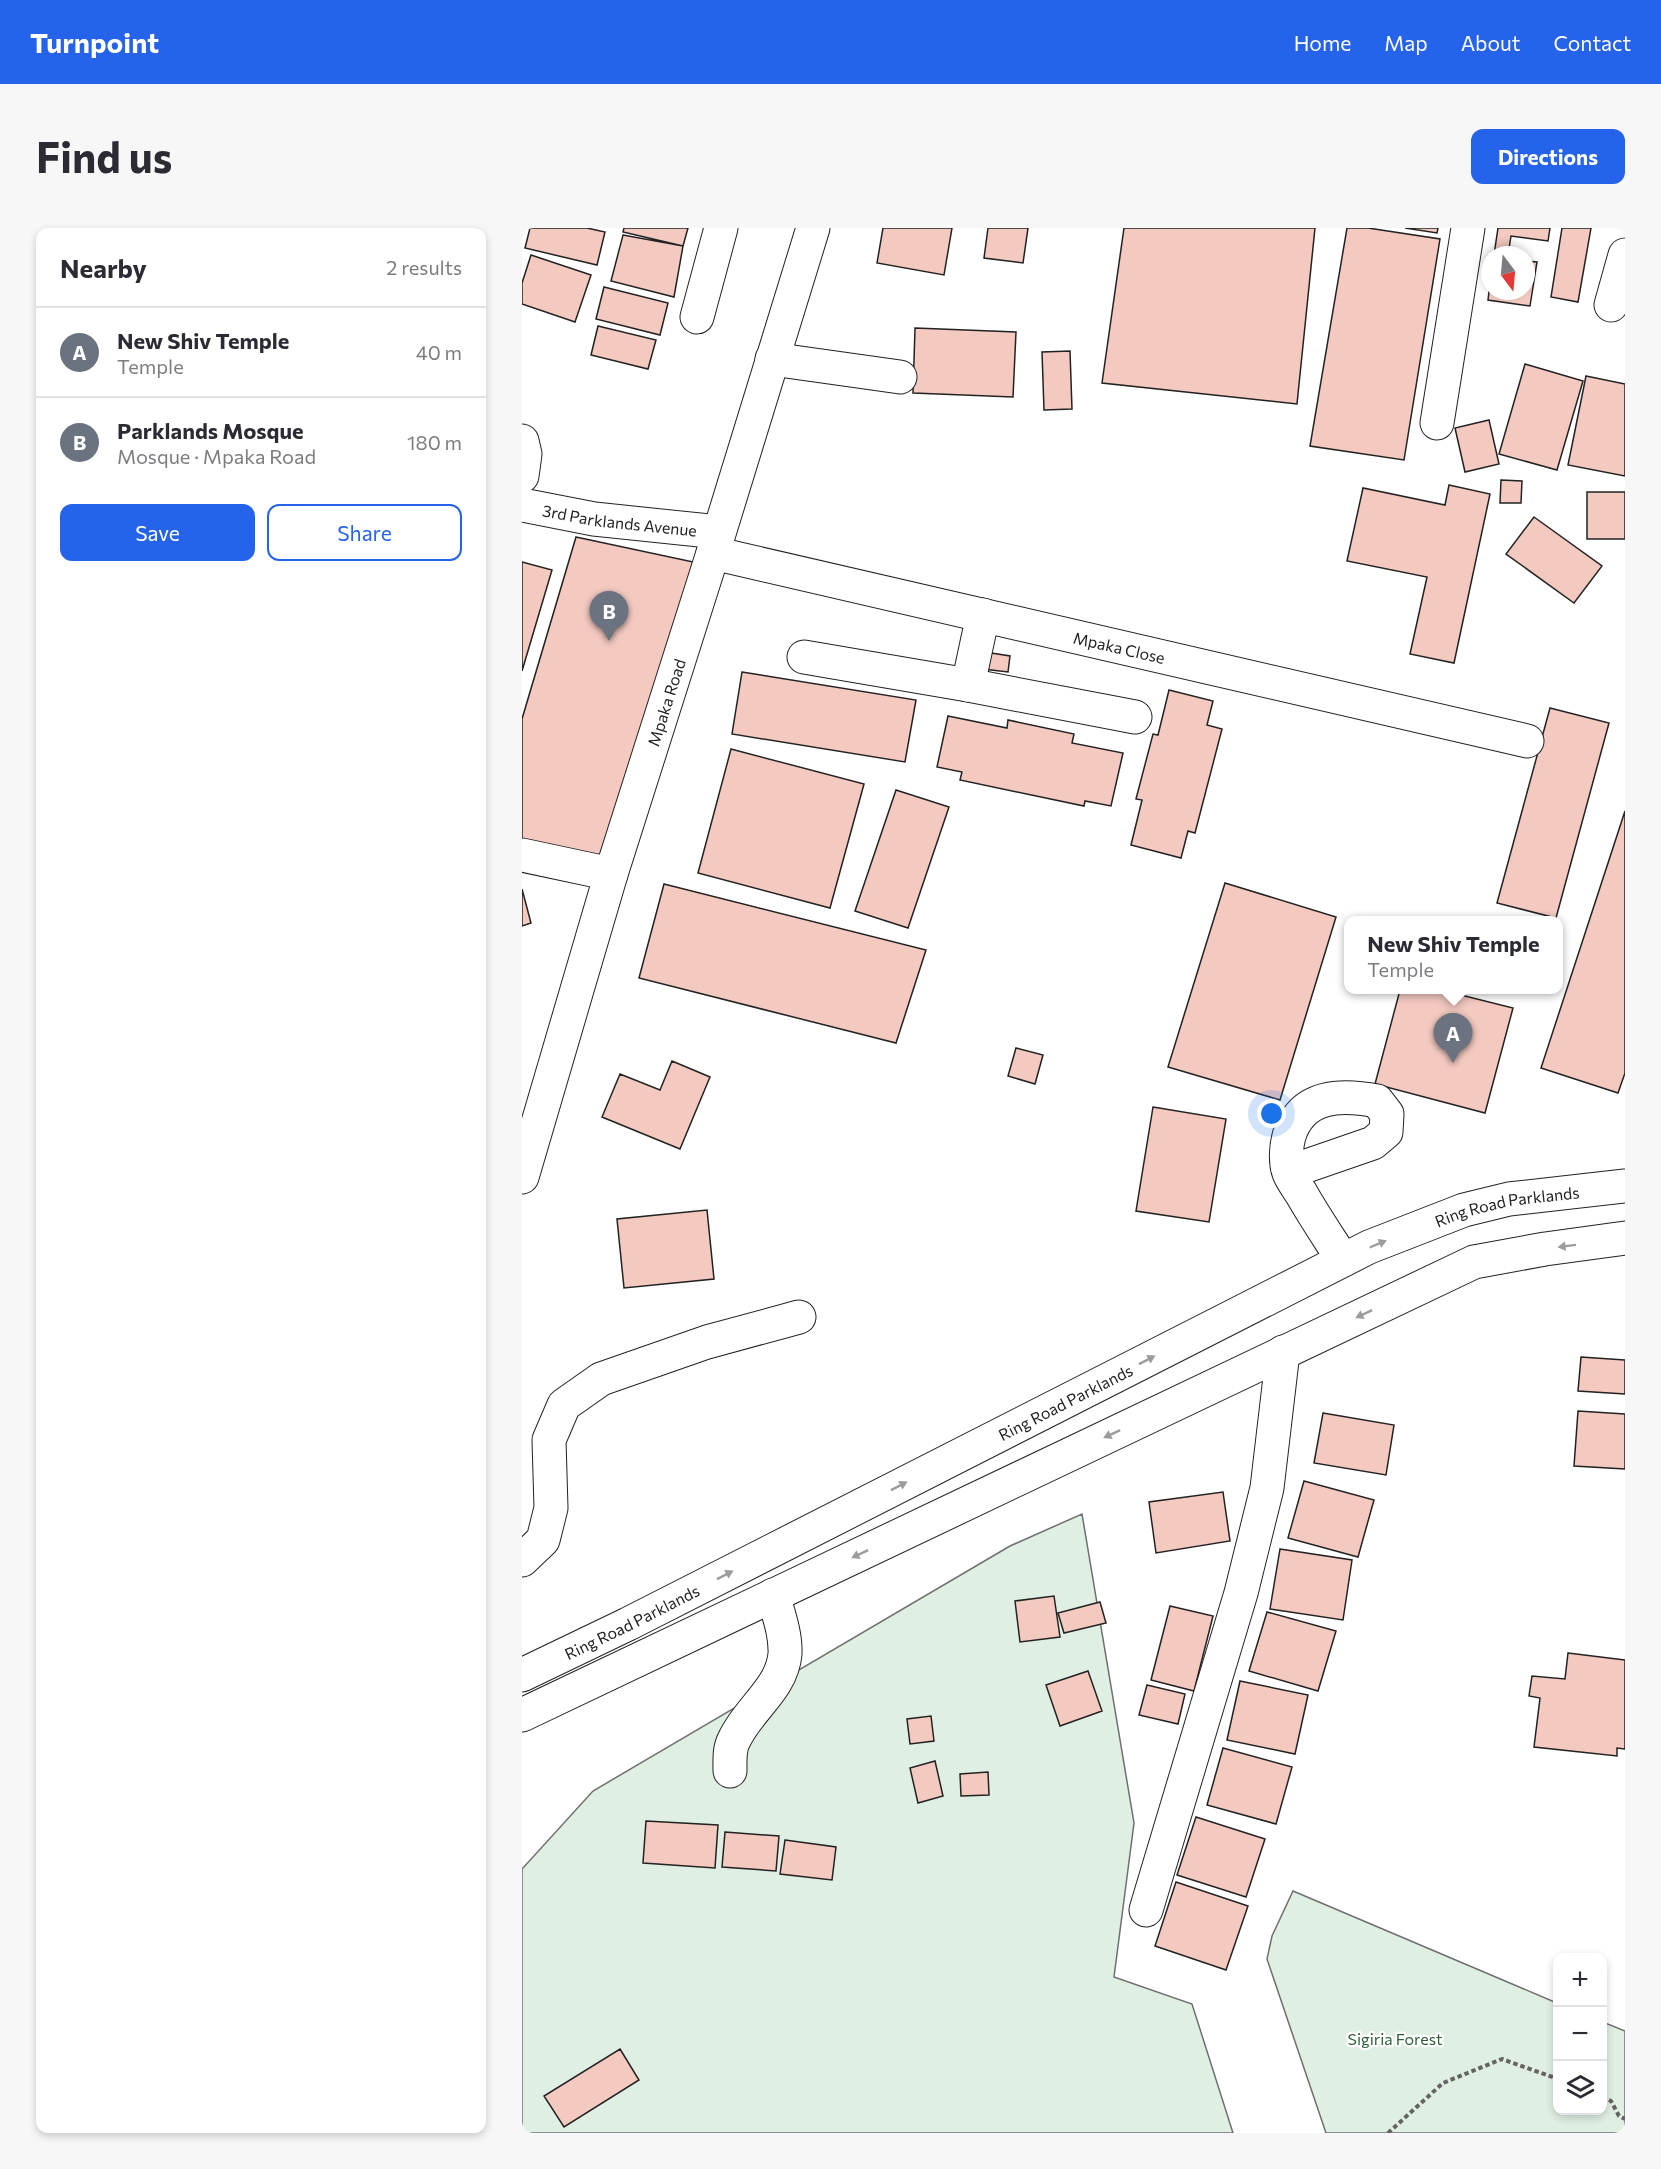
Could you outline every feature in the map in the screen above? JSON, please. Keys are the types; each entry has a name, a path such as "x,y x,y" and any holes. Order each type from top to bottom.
{"street":[{"path":"697,317 721,228"},
{"name":"Mpaka Road","path":"522,1177 530,1124 716,543 813,228"},
{"path":"1437,423 1468,228"},
{"path":"1611,305 1625,255"},
{"path":"772,359 900,377"},
{"path":"522,441 525,454 522,476"},
{"name":"3rd Parklands Avenue","path":"522,505 716,543"},
{"name":"Mpaka Close","path":"716,543 983,615 1527,741"},
{"path":"968,685 983,615"},
{"path":"804,657 1135,717"},
{"path":"522,855 611,874"},
{"path":"1289,1172 1343,1260"},
{"name":"Ring Road Parklands","path":"522,1675 628,1624 1343,1260 1400,1234 1464,1210 1509,1199 1625,1186"},
{"path":"522,1714 1474,1262 1625,1238"},
{"path":"522,1560 543,1540 551,1508 549,1440 564,1405 602,1379 707,1342 799,1317"},
{"path":"1146,1910 1241,1593 1267,1488 1283,1352"},
{"path":"730,1771 733,1741 743,1723 779,1677 784,1654 783,1636 773,1595"}],"path":[{"path":"1388,2133 1443,2083 1502,2059 1553,2078"},
{"path":"1607,2099 1611,2101 1618,2116 1625,2120"}],"green space":[{"path":"1082,1514 1134,1823 1114,1977 1192,2004 1233,2133 522,2133 522,1869 593,1791 1010,1546"},
{"name":"Sigiria Forest","path":"1293,1891 1553,2001 1553,2115 1607,2115 1607,2024 1625,2031 1625,2133 1326,2133 1267,1959 1272,1936"}],"building":[{"path":"530,228 587,228 605,232 597,265 525,248"},
{"path":"624,228 688,228 683,246 623,232"},
{"path":"883,228 952,228 944,275 877,263"},
{"path":"988,228 1028,228 1023,263 984,258"},
{"path":"1124,228 1315,228 1297,404 1102,383"},
{"path":"1347,228 1368,228 1440,239 1404,460 1310,446"},
{"path":"1405,228 1438,228 1437,233"},
{"path":"1498,228 1550,228 1548,241 1511,236 1509,246 1495,246"},
{"path":"1562,228 1591,228 1578,302 1551,297"},
{"path":"623,235 683,246 674,297 611,281"},
{"path":"531,255 591,275 575,322 522,304 522,283"},
{"path":"604,287 668,303 660,335 596,319"},
{"path":"1488,300 1531,300 1530,306"},
{"path":"598,326 656,340 648,369 591,355"},
{"path":"915,328 1016,332 1013,397 913,393"},
{"path":"1070,351 1072,409 1044,410 1042,352"},
{"path":"1525,364 1583,381 1557,470 1499,454"},
{"path":"1586,376 1625,384 1625,476 1568,465"},
{"path":"1489,420 1499,464 1465,472 1455,428"},
{"path":"1501,480 1522,481 1521,503 1500,503"},
{"path":"1449,485 1490,494 1454,663 1410,654 1427,577 1347,561 1363,488 1445,505"},
{"path":"1587,492 1625,492 1625,539 1587,539"},
{"path":"1534,517 1602,566 1574,603 1506,554"},
{"path":"576,537 698,563 601,860 522,844 522,719"},
{"path":"522,562 552,570 522,671"},
{"path":"985,652 1010,656 1008,672 983,669"},
{"path":"742,672 916,700 905,762 732,734"},
{"path":"1169,690 1213,701 1207,725 1222,729 1195,833 1188,831 1181,858 1131,845 1142,800 1136,799 1153,734 1158,735"},
{"path":"1550,708 1609,723 1557,916 1497,903"},
{"path":"948,716 1007,728 1008,720 1074,734 1072,743 1123,753 1111,806 1085,801 1084,806 960,780 962,772 937,767"},
{"path":"731,749 864,784 830,908 698,873"},
{"path":"896,790 949,807 908,928 855,911"},
{"path":"1625,811 1625,1073 1618,1093 1541,1068"},
{"path":"1225,883 1336,917 1280,1100 1168,1067"},
{"path":"664,884 926,950 896,1043 639,978"},
{"path":"522,889 531,923 522,926"},
{"path":"1399,994 1457,994 1513,1008 1485,1113 1375,1084"},
{"path":"1016,1048 1043,1055 1035,1084 1008,1076"},
{"path":"672,1061 710,1077 680,1149 602,1117 620,1074 660,1090"},
{"path":"1153,1107 1226,1119 1209,1222 1136,1211"},
{"path":"707,1210 714,1279 624,1288 617,1219"},
{"path":"1581,1357 1625,1360 1625,1394 1578,1391"},
{"path":"1578,1411 1625,1414 1625,1469 1574,1466"},
{"path":"1323,1413 1394,1425 1386,1475 1314,1463"},
{"path":"1304,1481 1374,1500 1358,1557 1288,1538"},
{"path":"1223,1492 1230,1541 1156,1553 1149,1502"},
{"path":"1280,1549 1352,1560 1343,1620 1270,1609"},
{"path":"1054,1596 1060,1637 1020,1642 1015,1601"},
{"path":"1100,1602 1106,1623 1064,1633 1058,1613"},
{"path":"1170,1606 1213,1616 1194,1691 1151,1680"},
{"path":"1267,1612 1336,1631 1318,1691 1249,1671"},
{"path":"1568,1653 1625,1660 1625,1749 1617,1748 1617,1756 1534,1747 1540,1698 1529,1696 1532,1676 1565,1679"},
{"path":"1088,1671 1102,1711 1060,1726 1046,1685"},
{"path":"1240,1681 1308,1695 1295,1754 1227,1740"},
{"path":"1147,1685 1185,1694 1178,1724 1139,1715"},
{"path":"931,1716 934,1741 910,1744 907,1719"},
{"path":"1223,1748 1292,1767 1276,1824 1207,1805"},
{"path":"935,1761 943,1796 918,1803 910,1768"},
{"path":"988,1772 989,1795 961,1796 960,1774"},
{"path":"1196,1817 1265,1839 1246,1897 1177,1875"},
{"path":"646,1821 718,1825 715,1868 643,1863"},
{"path":"725,1832 779,1836 776,1871 722,1867"},
{"path":"785,1840 836,1847 832,1880 780,1874"},
{"path":"1176,1882 1248,1906 1226,1970 1155,1946"},
{"path":"620,2049 639,2080 564,2127 544,2096"}],"place":[{"name":"Parklands Mosque","path":"609,641"},
{"name":"New Shiv Temple","path":"1453,1063"}]}
